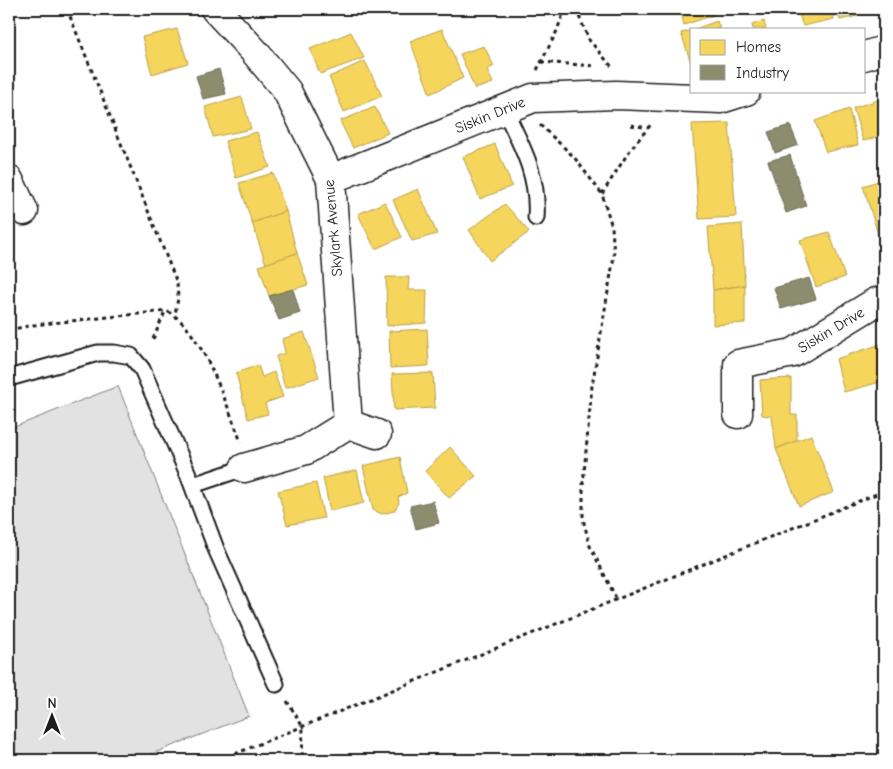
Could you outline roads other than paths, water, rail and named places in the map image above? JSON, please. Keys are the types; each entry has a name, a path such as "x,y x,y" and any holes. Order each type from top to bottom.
{"street":[{"name":"Skylark Avenue","path":"215,9 254,51 286,90 331,179 348,424"},
{"path":"866,55 884,50"},
{"name":"Siskin Drive","path":"331,179 533,98 616,95 721,99 743,92"},
{"path":"9,180 24,211"},
{"name":"Siskin Drive","path":"738,414 738,364 793,353 876,302 884,300"},
{"path":"249,468 306,450 348,424 377,434"}],"lane":[{"path":"515,105 537,201 536,218"},
{"path":"9,378 98,353 131,356 142,368 193,485 216,549 276,684"},
{"path":"193,485 249,468"}]}
